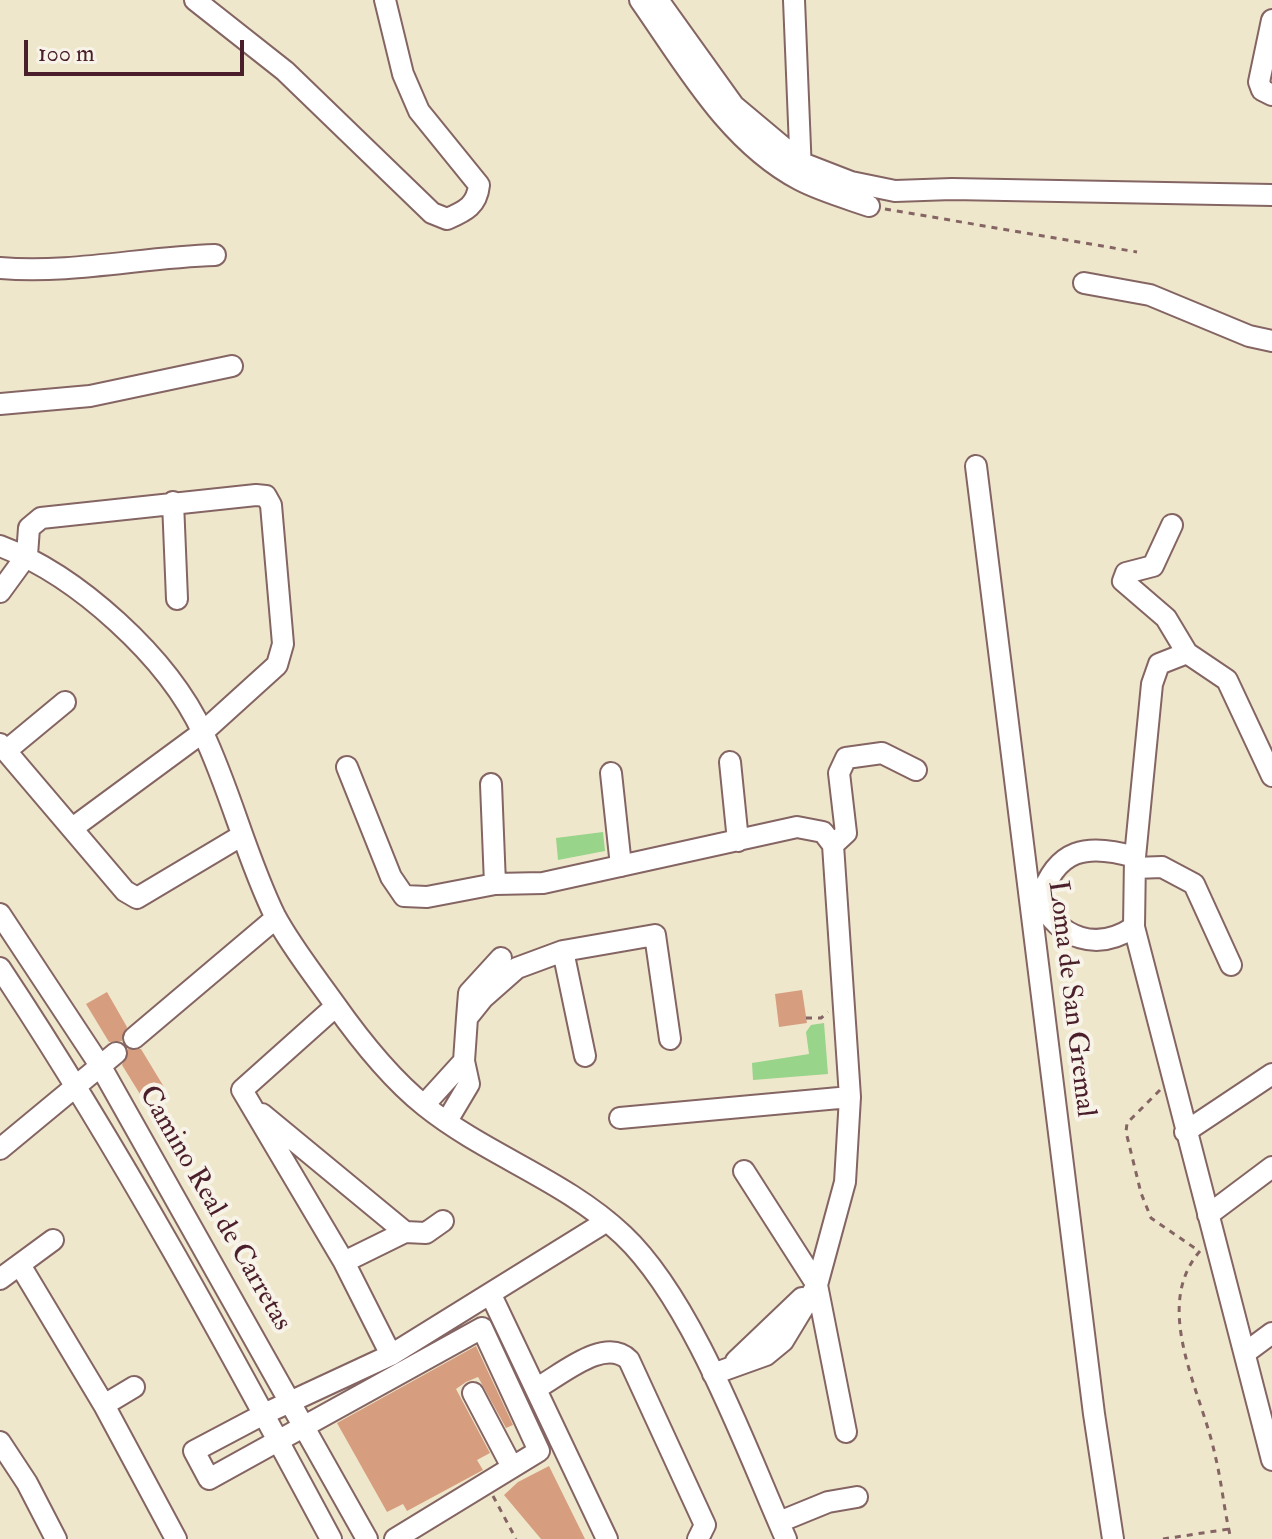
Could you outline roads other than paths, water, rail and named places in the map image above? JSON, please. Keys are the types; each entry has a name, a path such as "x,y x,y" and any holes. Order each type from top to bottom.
{"street":[{"path":"195,0 285,71 432,213 447,219 466,211 478,198 479,185 419,111 403,74 385,0"},
{"path":"640,0 701,88 743,137 801,171 871,196 895,191 952,189 1272,195"},
{"path":"658,0 734,106 801,171 851,182 871,196"},
{"path":"794,2 801,171"},
{"path":"1272,20 1259,82 1262,90 1272,95"},
{"path":"0,268 47,272 159,257 215,255"},
{"path":"1084,283 1150,295 1249,336 1272,341"},
{"path":"0,404 90,396 232,366"},
{"name":"Loma de San Gremal","path":"976,466 1035,900 1113,1539"},
{"path":"0,592 27,555 29,528 41,518 173,502 266,496 271,505 282,655 277,665 203,732 74,827"},
{"path":"173,502 177,599"},
{"path":"1172,525 1153,566 1126,573 1123,581 1166,618 1187,653 1227,680 1272,776"},
{"path":"0,546 27,555 87,598 156,660 203,732 241,836 276,918 336,1006 376,1057 424,1105 607,1221 654,1267 720,1371 783,1531 828,1502 857,1497"},
{"path":"1187,653 1159,664 1152,684 1135,862 1134,927 1208,1215 1207,1247 1245,1353 1272,1460"},
{"path":"65,702 4,747 125,891 137,898 241,836"},
{"path":"833,845 846,833 839,773 846,758 882,753 916,770"},
{"path":"730,762 738,841"},
{"path":"347,767 391,877 404,896 427,897 495,884 543,883 808,826 823,832 833,845 850,1097 845,1182 817,1285 720,1371"},
{"path":"611,773 621,866"},
{"path":"491,784 495,884"},
{"path":"1134,927 1120,936 1079,939 1063,931 1035,900 1053,870 1077,851 1102,850 1135,862 1162,867 1194,884 1231,965"},
{"name":"Camino Real de Carretas","path":"0,914 108,1060 305,1430 367,1539"},
{"path":"134,1038 276,918"},
{"path":"467,1018 490,990 517,968 563,951 655,935 670,1039"},
{"path":"563,951 585,1056"},
{"path":"447,1121 468,1089 464,1061 469,993 501,958"},
{"name":"Camino Real de Carretas","path":"0,968 79,1086 280,1442 331,1539"},
{"path":"336,1006 246,1083 242,1090 344,1262 391,1355"},
{"path":"0,1149 108,1060"},
{"path":"424,1105 464,1061"},
{"path":"1185,1132 1272,1074"},
{"path":"620,1118 850,1097"},
{"path":"250,1104 405,1232"},
{"path":"1208,1215 1272,1167"},
{"path":"744,1171 817,1285 846,1432"},
{"path":"344,1262 405,1232 426,1233 443,1221"},
{"path":"395,1539 539,1451 482,1328 305,1430 209,1479 194,1451 264,1414 391,1355 607,1221"},
{"path":"0,1279 53,1240"},
{"path":"20,1265 135,1456 176,1539"},
{"path":"491,1295 607,1539"},
{"path":"1245,1353 1272,1333"},
{"path":"537,1388 611,1349 629,1360 705,1525 698,1539"},
{"path":"104,1405 134,1387"},
{"path":"473,1393 512,1467"},
{"path":"0,1442 56,1539"}]}
